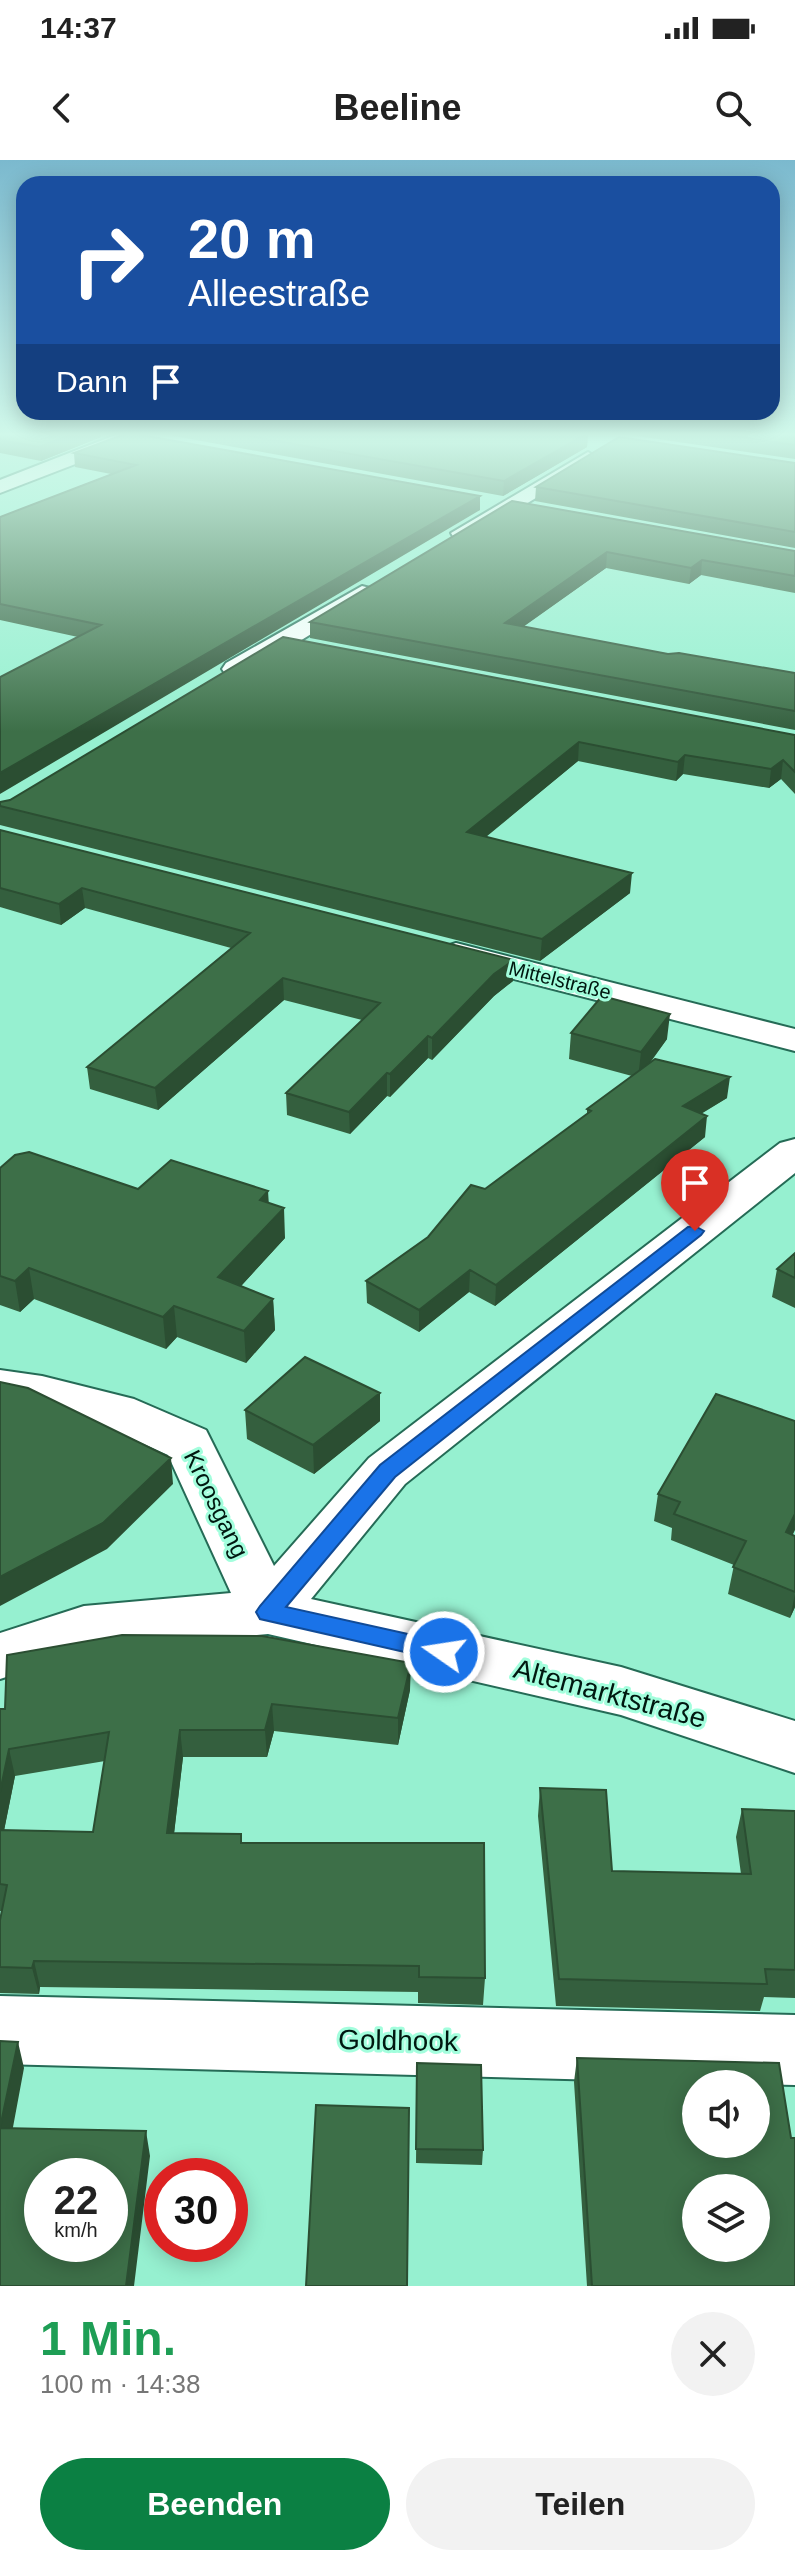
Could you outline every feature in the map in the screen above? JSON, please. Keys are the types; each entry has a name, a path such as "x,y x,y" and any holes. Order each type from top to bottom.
{"street":[{"path":"438,547 461,533"},
{"path":"213,683 385,579"},
{"path":"279,643 311,649"},
{"name":"Mittelstraße","path":"424,945 795,1040"},
{"path":"268,1612 387,1471 795,1152"},
{"name":"Kroosgang","path":"0,1387 42,1393 116,1411 188,1443 268,1612"},
{"name":"Altemarktstraße","path":"0,1656 84,1629 268,1612 621,1691 795,1747"},
{"name":"Goldhook","path":"0,2030 795,2050"}],"building":[{"path":"0,533 416,533 0,773 0,677 101,625 0,604"},
{"path":"458,533 694,533 795,551 795,576 702,560 691,568 607,552 505,623 668,654 679,653 795,673 795,711 310,622"},
{"path":"283,637 795,735 795,772 783,760 771,769 685,755 678,762 579,742 467,832 632,873 542,939 0,806 0,802 10,800"},
{"path":"0,830 514,960 494,974 432,1038 428,1036 349,1112 286,1093 380,1003 283,978 155,1088 87,1067 250,933 82,888 59,904 0,888"},
{"path":"602,996 670,1014 641,1052 571,1033"},
{"path":"655,1059 730,1077 683,1106 707,1116 496,1285 470,1270 419,1310 366,1281 428,1237 471,1185 485,1189 591,1111 587,1109"},
{"path":"29,1152 138,1189 171,1160 268,1191 260,1200 284,1208 218,1277 273,1299 244,1331 174,1306 163,1317 29,1268 15,1281 0,1276 0,1168 15,1155"},
{"path":"795,1253 795,1278 777,1269"},
{"path":"305,1357 380,1393 313,1445 245,1410"},
{"path":"0,1382 28,1388 171,1458 103,1523 0,1577"},
{"path":"716,1394 795,1421 795,1514 786,1532 795,1536 795,1592 733,1567 746,1541 674,1514 680,1502 658,1494"},
{"path":"122,1635 262,1636 411,1663 398,1718 272,1704 265,1730 180,1730 167,1833 241,1834 241,1843 484,1843 485,1978 419,1977 419,1966 34,1961 32,1968 0,1967 0,1920 7,1885 0,1884 0,1830 93,1832 109,1732 9,1749 0,1792 0,1709 5,1709 7,1655"},
{"path":"540,1788 606,1790 612,1871 751,1874 742,1809 795,1811 795,1970 765,1969 767,1984 559,1979"},
{"path":"0,2041 18,2042 0,2128"},
{"path":"577,2058 779,2063 791,2138 795,2138 795,2286 592,2286"},
{"path":"417,2063 481,2065 483,2150 416,2149"},
{"path":"316,2105 409,2108 407,2286 306,2286"},
{"path":"0,2128 146,2131 126,2286 0,2286"}],"route":[{"path":"444,1652 268,1612 387,1471 695,1231"}]}
